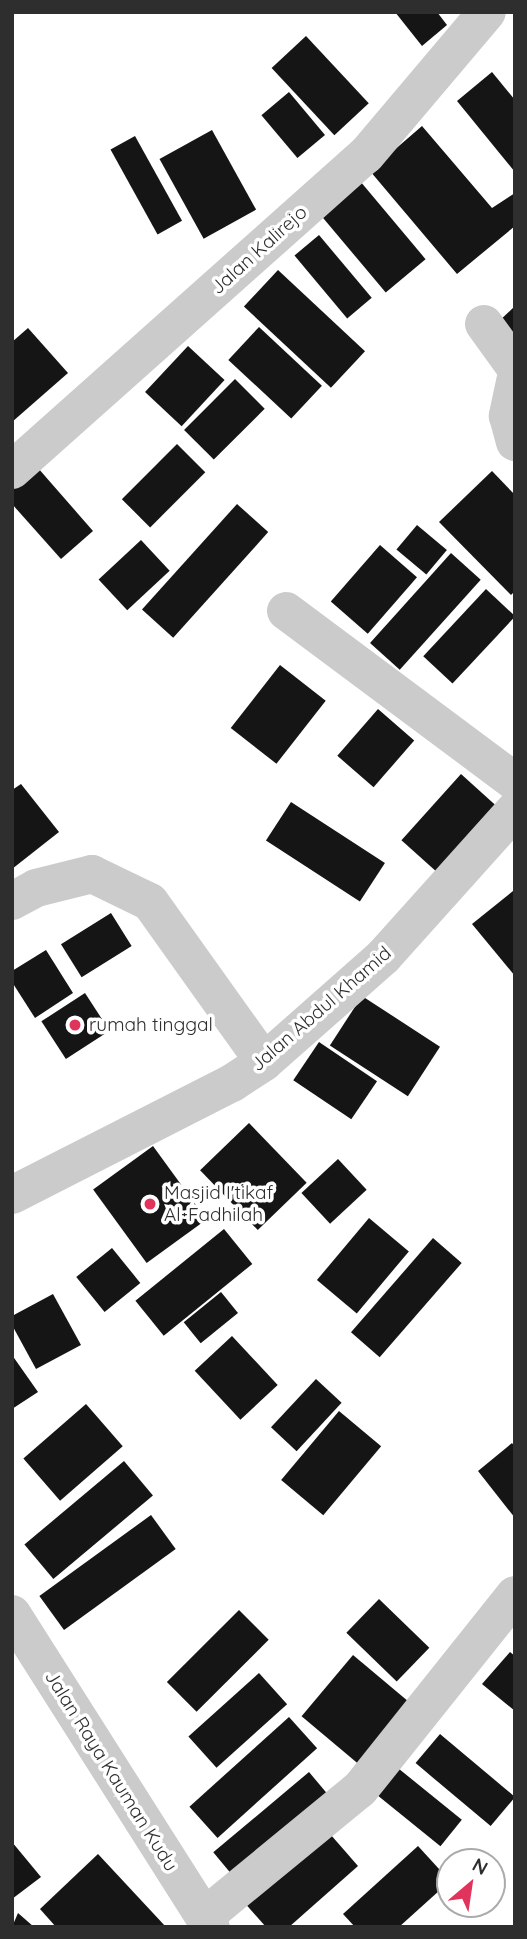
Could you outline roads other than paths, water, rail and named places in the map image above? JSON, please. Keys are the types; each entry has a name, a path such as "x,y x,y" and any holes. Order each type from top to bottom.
{"street":[{"name":"Jalan Kalirejo","path":"12,470 366,155 487,12"},
{"path":"484,324 515,367"},
{"path":"515,383 508,416 515,442"},
{"path":"286,611 515,782"},
{"name":"Jalan Abdul Khamid","path":"12,1195 232,1083 264,1062 383,957 515,810"},
{"path":"12,901 36,888 92,874 150,902 264,1062"},
{"path":"208,1922 360,1789 515,1595"},
{"name":"Jalan Raya Kauman Kudu","path":"12,1614 208,1922"}],"place":[{"name":"rumah tinggal","path":"75,1025"},
{"name":"Masjid I'tikaf Al-Fadhilah","path":"150,1204"}]}
